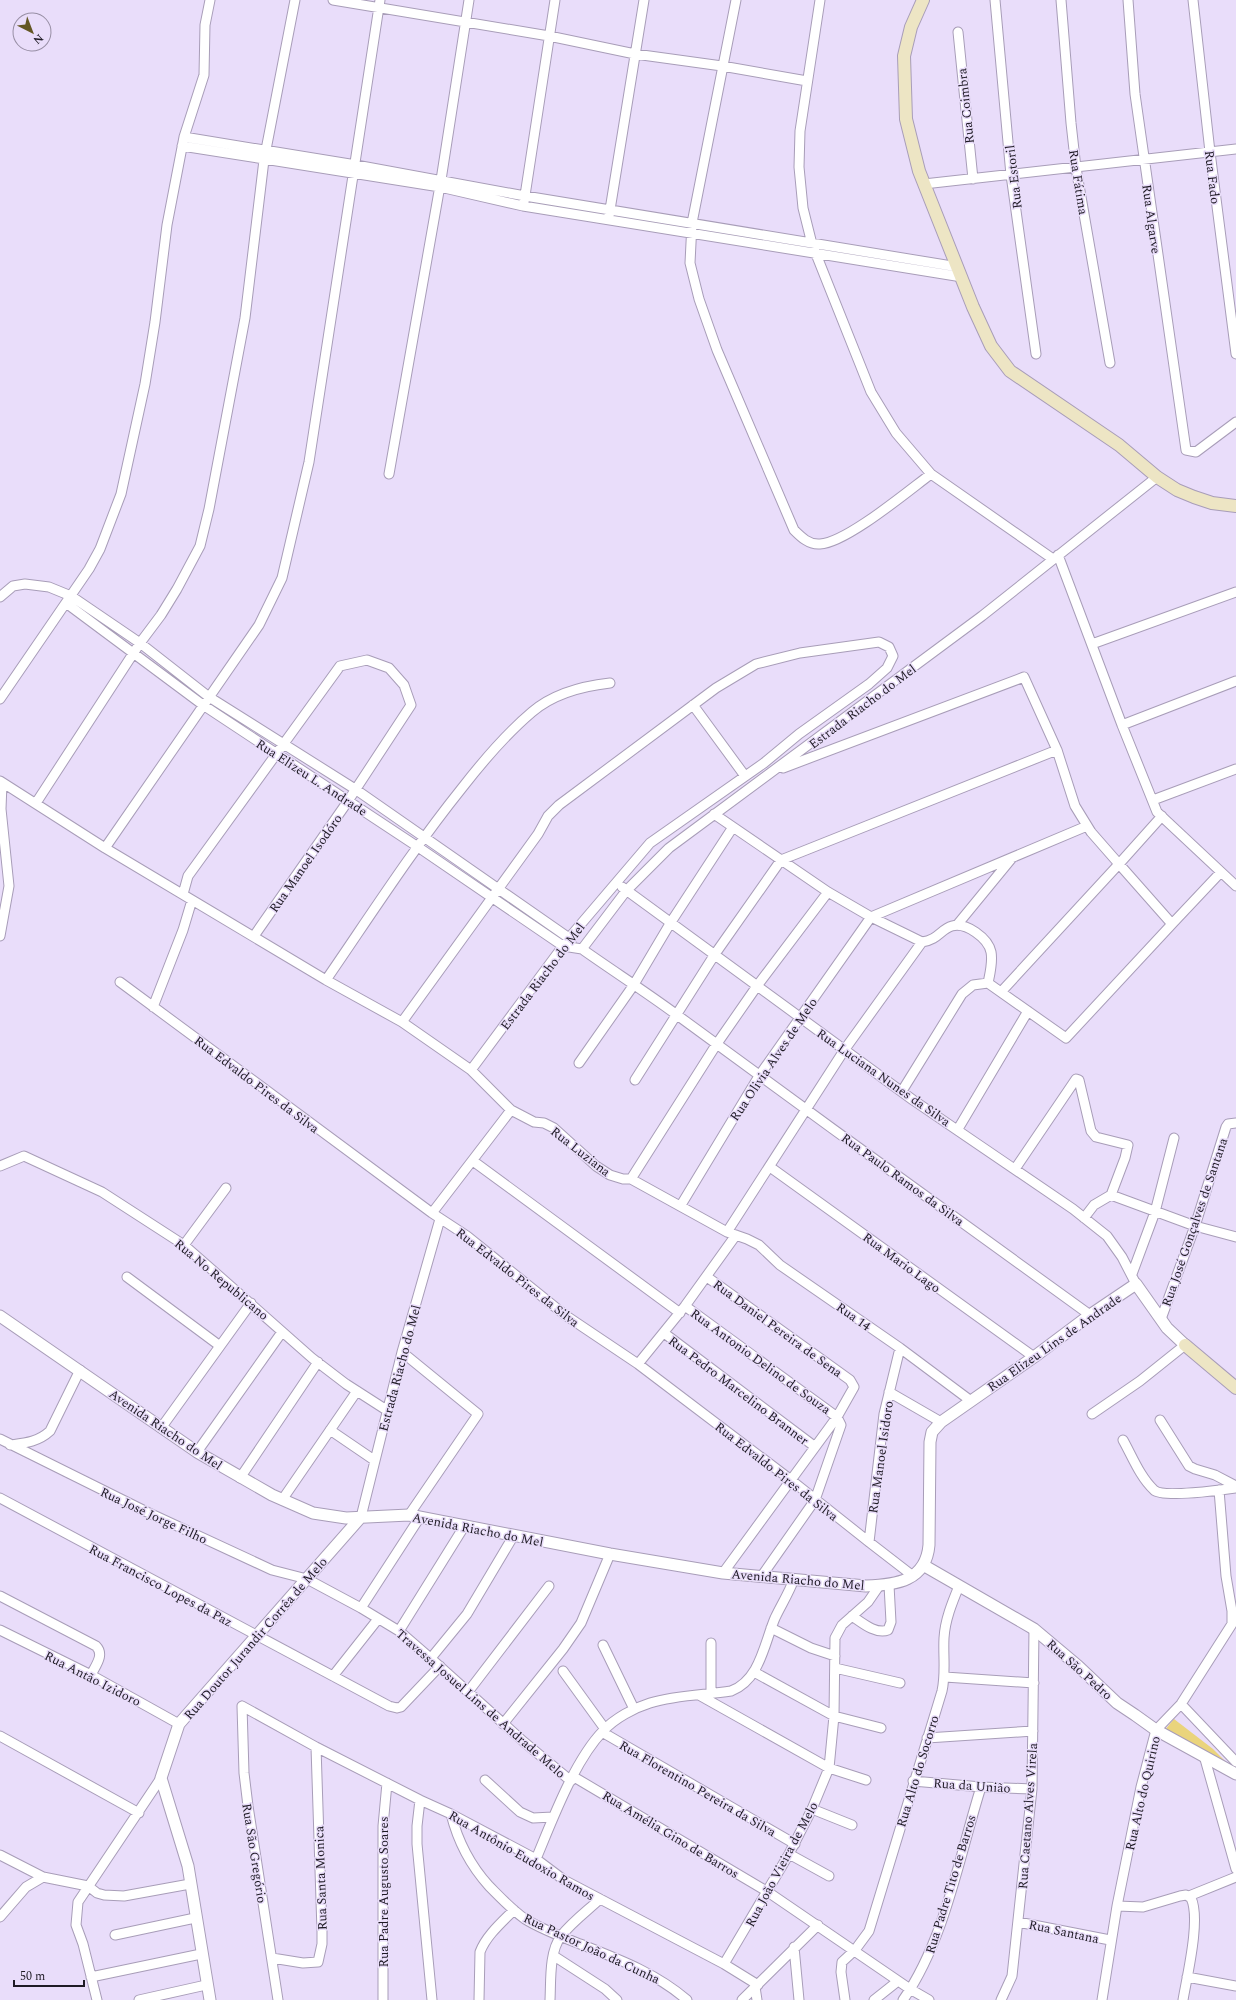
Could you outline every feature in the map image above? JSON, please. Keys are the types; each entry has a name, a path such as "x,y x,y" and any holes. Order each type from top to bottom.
{"main road":[{"path":"923,0 908,36 904,56 906,119 914,156 924,184 976,314 991,346 1010,371 1119,445 1157,477 1177,490 1194,497 1212,503 1236,506"},
{"path":"1185,1345 1236,1388"}],"street":[{"path":"36,803 134,652 177,589 198,551 204,534 245,318 264,160 295,0"},
{"path":"333,0 379,4 635,54 722,66 807,81"},
{"path":"390,474 440,184 469,0"},
{"path":"523,206 548,36 555,0"},
{"path":"610,215 644,0"},
{"path":"736,0 692,223 690,263 709,328 794,530 808,542 819,544 831,542 846,535 931,474"},
{"path":"820,0 800,131 799,167 803,208 812,244 817,253 871,392 896,433 931,474 1056,557 1092,644 1122,725 1157,812 1236,886"},
{"name":"Rua Estoril","path":"995,0 1012,175 1036,354"},
{"name":"Rua Fátima","path":"1062,0 1069,106 1076,168 1110,363"},
{"name":"Rua Algarve","path":"1128,0 1134,94 1186,450 1196,452 1236,422"},
{"name":"Rua Fado","path":"1193,0 1210,152 1236,354"},
{"path":"0,699 100,550 121,494 145,384 155,322 167,225 183,141 204,76 205,25 208,2"},
{"path":"104,848 259,625 282,578 309,462 355,169 379,4"},
{"name":"Rua Coimbra","path":"958,32 973,179"},
{"path":"183,141 266,150 355,169 440,184 525,196 692,233 817,253 960,272"},
{"path":"183,141 264,160 355,169"},
{"path":"924,184 1236,149"},
{"path":"440,184 523,206 692,223 960,272"},
{"name":"Estrada Riacho do Mel","path":"578,948 626,891 669,848 972,623 1157,477"},
{"path":"0,597 13,586 25,584 49,587 68,599"},
{"path":"1092,644 1236,592"},
{"name":"Rua Elizeu L. Andrade","path":"68,599 140,643 209,697 355,789 569,938"},
{"name":"Rua Elizeu L. Andrade","path":"68,599 203,705 418,847 563,946"},
{"name":"Estrada Riacho do Mel","path":"471,1070 569,938 650,843 745,776 799,734 869,684 887,668 893,656 889,647 879,642 853,644 800,653 756,664 716,688 693,705"},
{"name":"Rua Manoel Isodóro","path":"254,936 348,801 411,705 404,685 390,668 367,660 340,666 284,744"},
{"path":"771,773 1024,677 1057,750 1075,806 1088,826 1119,864 1172,924"},
{"path":"1122,725 1236,681"},
{"path":"326,980 425,837 488,756 532,712 556,697 592,685 610,683"},
{"path":"402,1022 538,834 548,816 559,805 693,705 745,776"},
{"path":"184,894 188,876 284,744"},
{"path":"635,1080 715,954 781,860 1057,750"},
{"path":"1153,800 1236,769"},
{"path":"0,936 9,886 1,782"},
{"name":"Rua Luziana","path":"1,782 36,803 104,848 184,894 326,980 402,1022 471,1070 511,1110 534,1122 544,1123 554,1128 596,1166 610,1175 623,1179 631,1179 732,1234"},
{"path":"714,814 828,892 871,917 922,942 931,940 951,926 966,926 974,931 990,950 992,960 988,983"},
{"path":"1001,992 1162,816"},
{"path":"871,917 1088,826"},
{"path":"579,1063 633,986 671,922 733,827"},
{"path":"957,925 1012,858"},
{"path":"902,1091 962,994 972,985 988,983 1068,1038 1221,872"},
{"name":"Rua Luciana Nunes da Silva","path":"616,883 913,1100 958,1129 1084,1218 1107,1236 1134,1279"},
{"path":"631,1179 716,1045 757,986 828,892"},
{"path":"153,1007 183,930 192,900"},
{"name":"Rua Olivia Alves de Melo","path":"681,1205 759,1076 871,917"},
{"path":"569,938 578,948"},
{"path":"638,1364 707,1277 770,1167 806,1108 845,1049 922,942"},
{"path":"563,946 578,948"},
{"name":"Rua Paulo Ramos da Silva","path":"578,948 676,1015 759,1076 806,1108 1090,1315"},
{"name":"Rua Edvaldo Pires da Silva","path":"120,982 432,1214 467,1236 497,1258 566,1315 638,1364 791,1480 913,1576"},
{"path":"958,1129 1028,1011"},
{"path":"1015,1169 1076,1079 1079,1080 1091,1131 1096,1137 1128,1144 1125,1158 1111,1195 1094,1205 1084,1218"},
{"path":"432,1214 511,1110"},
{"name":"Rua José Gonçalves de Santana","path":"1160,1319 1232,1124"},
{"path":"1092,1414 1140,1382 1185,1345 1166,1328 1134,1279 1156,1212 1174,1138"},
{"name":"Rua No Republicano","path":"0,1166 24,1156 102,1192 184,1245 318,1362 357,1391 388,1411"},
{"name":"Rua Antonio Delino de Souza","path":"472,1161 682,1310 837,1417"},
{"name":"Rua Mario Lago","path":"770,1167 1034,1357"},
{"path":"184,1245 226,1188"},
{"path":"1111,1195 1195,1226 1236,1236"},
{"name":"Estrada Riacho do Mel","path":"361,1517 402,1352 440,1219"},
{"name":"Rua 14","path":"732,1234 759,1245 780,1265 900,1348 971,1401"},
{"path":"127,1277 220,1346"},
{"name":"Rua Daniel Pereira de Sena","path":"707,1277 850,1380 853,1390 837,1417"},
{"name":"Rua Elizeu Lins de Andrade","path":"923,1565 928,1553 929,1545 930,1442 932,1432 942,1422 1034,1357 1090,1315 1134,1279"},
{"path":"161,1428 251,1303"},
{"name":"Avenida Riacho do Mel","path":"0,1316 197,1452 240,1478 282,1500 301,1508 328,1516 361,1517 408,1515 610,1554 723,1573 761,1577 848,1585 884,1585 913,1576"},
{"path":"197,1452 282,1332"},
{"name":"Rua Pedro Marcelino Branner","path":"664,1333 814,1446"},
{"name":"Rua Manoel Isidoro","path":"869,1542 884,1414 900,1348"},
{"path":"402,1352 478,1414 408,1515"},
{"path":"240,1478 318,1362"},
{"path":"3,1442 34,1441 43,1438 50,1431 80,1370"},
{"path":"282,1500 357,1391"},
{"path":"889,1392 942,1422"},
{"path":"723,1573 814,1446 837,1417 841,1426 816,1500 761,1577"},
{"path":"1160,1420 1189,1466 1195,1470 1216,1474 1236,1487"},
{"path":"330,1430 374,1460"},
{"path":"1123,1440 1143,1477 1154,1491 1167,1494 1220,1490 1236,1487"},
{"name":"Rua José Jorge Filho","path":"3,1442 147,1512 272,1570 289,1576 307,1579"},
{"name":"Rua Alto do Quirino","path":"1102,2000 1110,1940 1141,1787 1156,1730 1181,1704 1232,1624 1232,1611 1226,1576 1220,1490"},
{"name":"Rua Francisco Lopes da Paz","path":"0,1498 389,1706 399,1708 440,1666"},
{"name":"Rua Doutor Jurandir Corrêa de Melo","path":"161,1778 179,1724 214,1685 255,1635 307,1579 361,1517"},
{"path":"360,1608 420,1517"},
{"path":"399,1632 465,1526"},
{"path":"431,1658 467,1614 514,1535"},
{"path":"503,1724 563,1649 580,1623 610,1554"},
{"path":"913,1576 923,1565"},
{"name":"Rua São Pedro","path":"923,1565 1034,1629 1078,1666 1117,1703 1156,1730 1205,1759 1236,1774"},
{"name":"Travessa Josuel Lins de Andrade Melo","path":"307,1579 360,1608 399,1632 431,1658 503,1724 573,1779"},
{"path":"536,1860 553,1817 584,1757 603,1730 634,1709 655,1702 711,1694 738,1688 754,1672 771,1628 794,1579"},
{"path":"852,1616 876,1630 885,1631 890,1626 884,1585"},
{"name":"Rua João Vieira de Melo","path":"724,1964 768,1892 795,1844 812,1809 828,1768 834,1716 834,1644 837,1631 884,1585"},
{"path":"468,1692 549,1586"},
{"name":"Rua Alto do Socorro","path":"844,2000 841,1972 842,1962 855,1950 869,1931 945,1677 944,1637 946,1622 959,1586"},
{"path":"0,1596 96,1646 99,1649 100,1656 91,1675"},
{"path":"333,1676 378,1619"},
{"path":"771,1628 811,1648 835,1656"},
{"name":"Rua Caetano Alves Virela","path":"1000,2000 1012,1976 1032,1789 1034,1629"},
{"name":"Rua Antão Izidoro","path":"2,1635 91,1675 179,1724"},
{"path":"711,1643 711,1694"},
{"path":"603,1645 634,1709"},
{"path":"835,1668 900,1683"},
{"path":"563,1671 603,1730"},
{"path":"754,1672 834,1716 881,1728"},
{"path":"945,1677 1034,1683"},
{"path":"698,1696 828,1768 866,1780"},
{"path":"1181,1704 1236,1762"},
{"name":"Rua Antônio Eudoxio Ramos","path":"242,1706 316,1747 420,1800 451,1814 536,1860 564,1880 724,1964 756,1986"},
{"name":"Rua São Gregório","path":"242,1706 248,1806 278,2000"},
{"name":"Rua Florentino Pereira da Silva","path":"603,1730 795,1844"},
{"path":"927,1738 1033,1731"},
{"path":"0,1736 138,1813"},
{"name":"Rua Santa Monica","path":"272,1958 310,1963 318,1962 320,1958 322,1931 316,1747"},
{"path":"1205,1759 1236,1869"},
{"path":"97,2000 84,1944 76,1925 75,1915 78,1902 161,1778"},
{"path":"161,1778 184,1851 206,1985 210,2000"},
{"name":"Rua Amélia Gino de Barros","path":"573,1779 768,1892 855,1950 898,1981 929,2000"},
{"path":"485,1780 520,1812 533,1818 553,1817"},
{"name":"Rua da União","path":"913,1781 981,1787 1032,1789"},
{"name":"Rua Padre Augusto Soares","path":"383,2000 383,1826 387,1783"},
{"name":"Rua Padre Tito de Barros","path":"903,2000 929,1956 981,1787"},
{"path":"420,1800 417,1826 417,1844 432,2000"},
{"path":"812,1809 852,1825"},
{"name":"Rua Pastor João da Cunha","path":"451,1814 458,1838 477,1872 514,1910 526,1919 561,1936 647,1972 672,1986 687,2000"},
{"path":"789,1854 830,1876"},
{"path":"0,1855 43,1877 88,1886 97,1893 104,1895 124,1896 190,1884"},
{"path":"0,1917 26,1887 43,1877"},
{"path":"1117,1906 1143,1908 1180,1896 1189,1896 1236,1877"},
{"path":"1183,2000 1194,1915 1192,1902 1189,1896"},
{"path":"550,2000 554,1956 561,1936 600,1899"},
{"path":"479,2000 480,1952 490,1935 514,1910"},
{"path":"115,1935 195,1918"},
{"name":"Rua Santana","path":"1018,1922 1110,1940"},
{"path":"742,2000 818,1925"},
{"path":"794,1947 799,2000"},
{"path":"91,1977 201,1954"},
{"path":"554,1956 604,1989 617,2000"},
{"path":"1187,1978 1236,1986"},
{"path":"874,2000 898,1981"},
{"path":"139,2000 206,1985"},
{"path":"756,1986 757,2000"}],"shaded area":[{"path":"1174,1719 1213,1749 1231,1767 1164,1731"}]}
